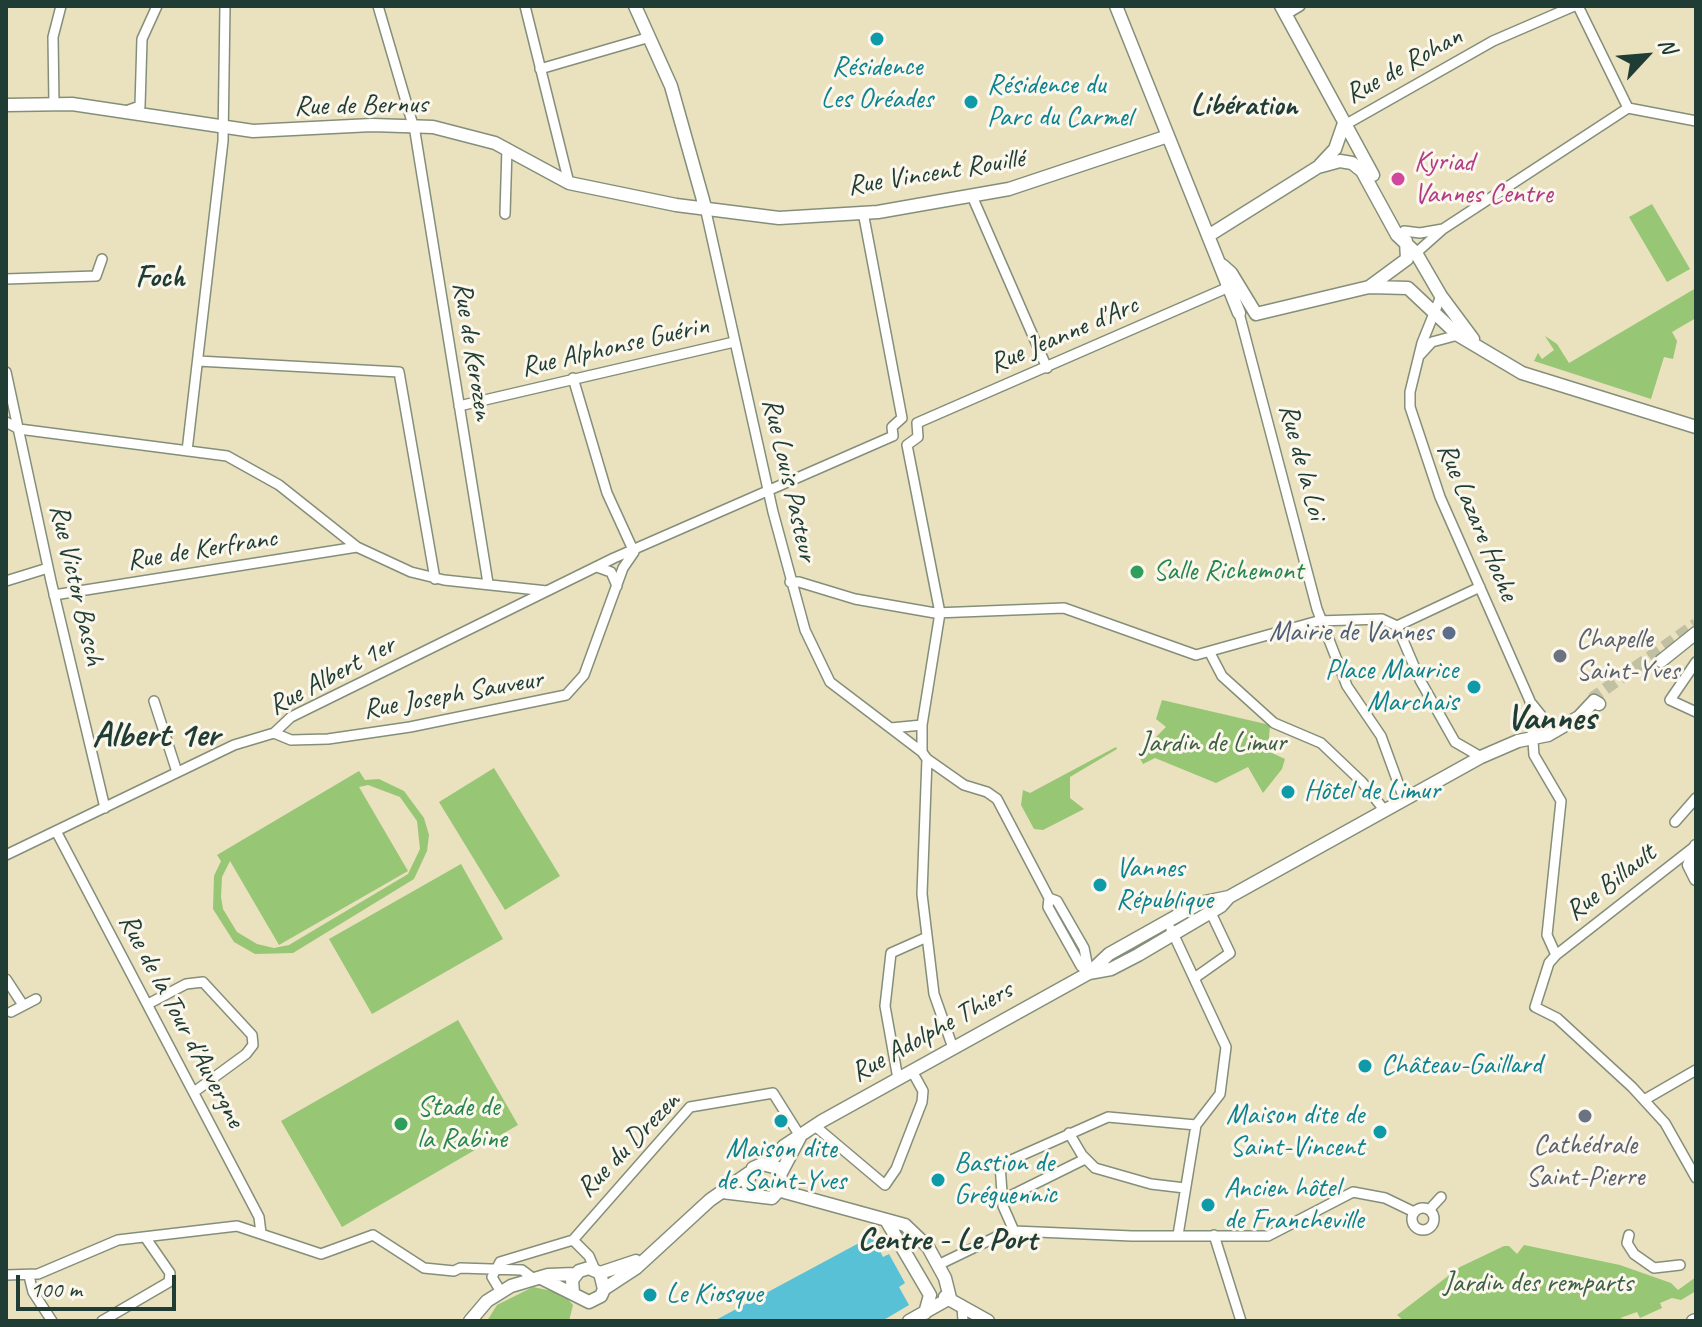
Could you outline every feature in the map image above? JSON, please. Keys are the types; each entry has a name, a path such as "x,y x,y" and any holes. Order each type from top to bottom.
{"main road":[{"path":"635,6 680,112 705,207"},
{"path":"1116,6 1239,313"},
{"path":"1283,10 1343,126 1404,231 1410,253"},
{"name":"Rue de Bernus","path":"6,105 54,104 142,110 223,128 283,132 372,125 446,129 507,148 569,183 621,196 705,207"},
{"path":"1208,236 1318,167 1335,149 1343,126"},
{"name":"Rue Vincent Rouillé","path":"705,207 779,218 863,212 972,196 1031,184 1168,136"},
{"path":"1318,167 1340,161 1360,168 1410,253 1477,345"},
{"path":"1369,287 1410,253"},
{"path":"1222,265 1231,273 1256,314 1369,287 1408,288 1458,335 1522,373 1696,427"},
{"path":"1661,661 1696,633"},
{"path":"1481,757 1531,737 1548,735 1597,702"},
{"name":"Rue Adolphe Thiers","path":"1171,928 1211,913 1229,897 1481,757"},
{"path":"1695,846 1689,865 1696,879"},
{"name":"Rue Adolphe Thiers","path":"768,1164 784,1146 815,1126 1089,973 1111,969 1210,899 1229,897"},
{"path":"781,1191 781,1173 800,1136"},
{"path":"538,1279 589,1302 601,1296 604,1289 650,1255 757,1165 768,1164 781,1173"},
{"path":"749,1173 747,1183 751,1193"},
{"path":"722,1192 751,1193 766,1200 781,1191 911,1229 928,1247 956,1302"},
{"path":"886,1220 930,1295 956,1302 988,1321"},
{"path":"470,1321 501,1292 538,1279 575,1274 584,1269 598,1271 650,1255"},
{"path":"598,1271 604,1289"},
{"path":"573,1293 575,1274"},
{"path":"925,1313 930,1295"},
{"path":"909,1321 956,1302"}],"street":[{"path":"54,104 53,37 61,6"},
{"path":"142,110 142,39 157,6"},
{"path":"187,451 223,128 225,6"},
{"name":"Rue de Kerozen","path":"378,6 413,126 488,583"},
{"path":"525,6 569,183"},
{"path":"1283,10 1300,6"},
{"path":"1541,6 1546,16"},
{"path":"1576,6 1628,108"},
{"name":"Rue de Rohan","path":"1343,126 1493,41 1546,16 1576,6"},
{"path":"540,69 650,37"},
{"path":"1410,253 1628,108 1696,121"},
{"path":"505,214 507,148"},
{"path":"972,196 1047,368"},
{"name":"Rue Louis Pasteur","path":"705,207 790,582 826,677 964,785 997,799 1049,898 1048,907 1081,966 1089,973"},
{"path":"863,212 902,418"},
{"path":"1404,231 1443,229"},
{"path":"6,279 96,276 102,259"},
{"name":"Rue Jeanne d'Arc","path":"917,423 1229,287"},
{"name":"Rue Lazare Hoche","path":"1441,296 1420,355 1410,399 1415,431 1440,497 1530,701 1534,755 1561,801 1547,935 1556,955"},
{"name":"Rue de la Loi","path":"1239,313 1323,621 1347,686 1381,736 1404,799"},
{"path":"1420,355 1432,342 1458,335"},
{"name":"Rue Alphonse Guérin","path":"459,406 734,342"},
{"path":"198,361 399,372 435,579"},
{"name":"Rue Victor Basch","path":"6,372 8,394 19,429 54,595 105,808"},
{"path":"573,378 607,493 634,552 770,488 893,436"},
{"path":"902,418 917,423 918,437 907,445"},
{"path":"902,418 894,423 893,436 897,442 907,445"},
{"path":"6,422 19,429 227,456 279,485 357,547 435,579 520,585 547,591"},
{"path":"907,445 940,613 922,725 925,756 922,894 934,994 953,1048"},
{"name":"Rue de Kerfranc","path":"54,595 357,547"},
{"name":"Rue Albert 1er","path":"6,855 247,740 274,733 291,717 547,591 634,552"},
{"name":"Rue Joseph Sauveur","path":"274,733 291,740 328,739 410,727 566,695 584,675 617,586 634,552"},
{"path":"597,567 611,572 617,586"},
{"path":"6,581 48,568"},
{"path":"790,582 855,599 940,613 1064,608 1196,655 1323,621 1382,619 1397,626 1420,680 1455,742 1481,757"},
{"path":"1397,626 1480,587"},
{"path":"1210,653 1222,676 1274,723 1321,743 1362,782 1385,811"},
{"path":"1696,662 1670,700 1696,712"},
{"path":"154,701 177,772"},
{"name":"Rue Lazare Hoche","path":"1530,701 1544,719 1559,726"},
{"path":"891,728 922,725"},
{"path":"1675,822 1696,798"},
{"name":"Rue de la Tour d'Auvergne","path":"56,831 259,1217 261,1233"},
{"name":"Rue Billault","path":"1556,955 1695,846"},
{"path":"1196,977 1230,953 1211,913"},
{"path":"1171,928 1226,1047 1221,1089 1196,1125 1178,1235"},
{"path":"898,1079 885,1006 891,953 927,937"},
{"path":"1556,955 1549,963 1535,1007 1557,1018 1603,1057 1644,1100 1665,1123 1696,1178"},
{"path":"6,979 23,1005"},
{"path":"148,1004 186,984 203,982 250,1030 253,1041 250,1051 194,1092"},
{"path":"11,1012 36,999"},
{"path":"1644,1100 1696,1070"},
{"path":"815,1126 885,1185 896,1169 922,1102 923,1091 912,1071"},
{"name":"Rue du Drezen","path":"573,1240 690,1107 773,1093 800,1136"},
{"path":"1014,1231 1002,1200 1000,1165 1108,1117 1196,1125"},
{"path":"1069,1133 1085,1159 1095,1168 1151,1184 1186,1183"},
{"path":"1002,1200 1085,1159"},
{"path":"938,1265 1014,1231 1268,1236 1353,1192 1385,1198 1414,1212"},
{"path":"1429,1210 1441,1197"},
{"path":"1414,1212 1419,1208 1429,1210"},
{"path":"1414,1212 1414,1225 1423,1230 1434,1222 1429,1210"},
{"path":"6,1275 29,1276 58,1267 110,1242 229,1226 261,1233 321,1254 373,1235 424,1268 493,1272 522,1270 538,1279"},
{"path":"1214,1235 1241,1321"},
{"path":"1629,1235 1627,1243 1634,1254 1654,1268 1680,1265"},
{"path":"102,1321 169,1282 170,1273 145,1237"},
{"path":"493,1272 500,1262 573,1240 589,1256 598,1271"},
{"path":"493,1272 501,1292"},
{"path":"29,1276 33,1292 52,1321"},
{"path":"956,1302 963,1321"}],"green space":[{"path":"1652,204 1690,269 1667,282 1629,217"},
{"path":"1696,288 1696,318 1672,332 1677,341 1673,359 1664,357 1651,399 1534,361 1538,353 1542,359 1554,350 1545,336 1557,344 1569,363"},
{"name":"Jardin de Limur","path":"1162,700 1270,725 1268,751 1285,759 1282,769 1263,793 1248,767 1216,783 1155,758 1143,764 1138,755 1166,727 1156,719"},
{"path":"1116,747 1070,777 1070,798 1084,809 1043,830 1034,829 1021,805 1023,790 1030,793"},
{"path":"494,768 560,876 505,910 439,802"},
{"path":"359,771 365,780 379,779 404,791 424,818 429,835 427,851 414,879 293,953 255,954 234,942 213,909 214,876 221,861 217,855","holes":["368,785 400,797 417,821 420,849 408,874 289,945 274,948 257,944 237,932 223,909 221,897 222,877 230,861 279,945 408,871 359,787"]},
{"path":"461,864 503,939 372,1014 329,939"},
{"path":"458,1020 518,1125 342,1227 281,1121"},
{"name":"Jardin des remparts","path":"1524,1245 1620,1265 1671,1283 1678,1290 1696,1277 1696,1291 1681,1300 1672,1298 1660,1303 1662,1308 1640,1318 1637,1312 1620,1318 1633,1321 1404,1321 1397,1315 1460,1267 1504,1246 1509,1246 1517,1254"},
{"path":"533,1287 562,1293 573,1305 569,1321 487,1321 497,1305"}],"water":[{"path":"872,1236 883,1257 889,1254 905,1283 899,1287 909,1305 882,1321 714,1321"}],"tunnel":[{"path":"1594,701 1594,697 1696,624"}],"place":[{"name":"Résidence Les Oréades","path":"877,39"},
{"name":"Résidence du Parc du Carmel","path":"971,102"},
{"name":"Kyriad Vannes Centre","path":"1398,179"},
{"name":"Salle Richemont","path":"1137,572"},
{"name":"Mairie de Vannes","path":"1449,633"},
{"name":"Chapelle Saint-Yves","path":"1560,656"},
{"name":"Place Maurice Marchais","path":"1474,687"},
{"name":"Hôtel de Limur","path":"1288,792"},
{"name":"Vannes République","path":"1100,885"},
{"name":"Château-Gaillard","path":"1365,1066"},
{"name":"Cathédrale Saint-Pierre","path":"1585,1116"},
{"name":"Maison dite de Saint-Yves","path":"781,1121"},
{"name":"Stade de la Rabine","path":"401,1124"},
{"name":"Maison dite de Saint-Vincent","path":"1380,1132"},
{"name":"Bastion de Gréguennic","path":"938,1180"},
{"name":"Ancien hôtel de Francheville","path":"1208,1205"},
{"name":"Le Kiosque","path":"650,1295"}],"district":[{"name":"Libération","path":"1244,106"},
{"name":"Foch","path":"160,278"},
{"name":"Vannes","path":"1551,720"},
{"name":"Albert 1er","path":"156,737"},
{"name":"Centre - Le Port","path":"947,1241"}]}
